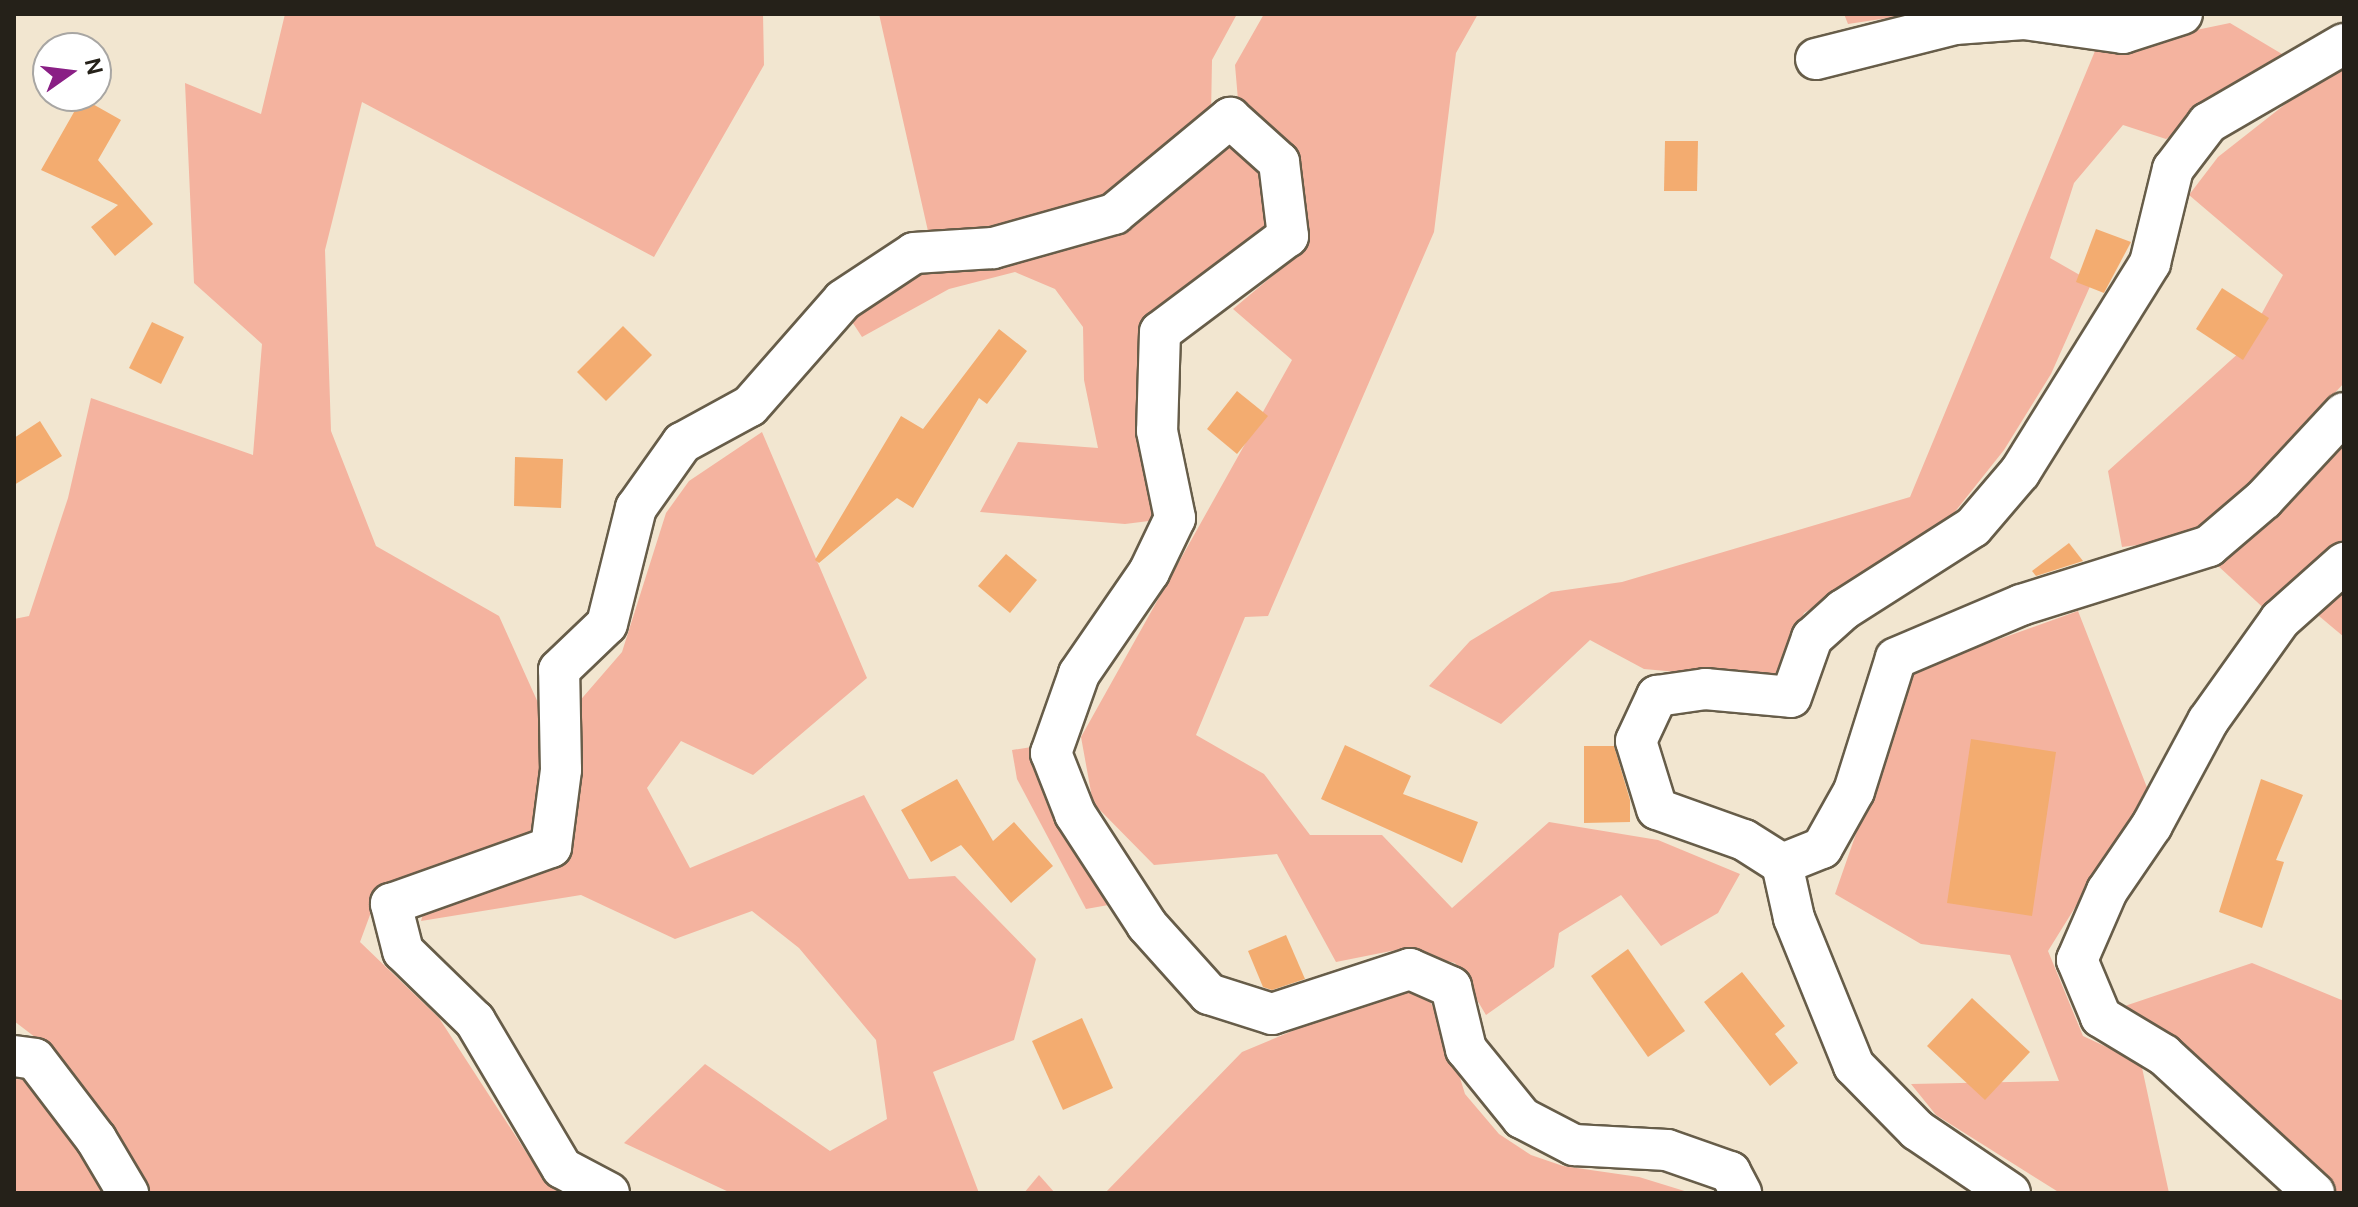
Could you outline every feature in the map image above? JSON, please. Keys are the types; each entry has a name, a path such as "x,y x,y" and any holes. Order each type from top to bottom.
{"street":[{"path":"1816,59 1955,24 2024,19 2123,33 2182,14"},
{"path":"2010,1193 1917,1130 1854,1066 1794,918 1782,864 1744,840 1657,809 1636,741 1657,696 1705,689 1791,697 1812,638 1843,610 1973,527 2020,472 2150,263 2173,169 2208,123 2344,44"},
{"path":"609,1193 562,1168 475,1021 403,951 391,904 551,847 561,770 559,670 607,624 636,508 682,443 750,406 843,300 914,253 993,248 1114,214 1230,118 1279,162 1288,236 1160,332 1157,431 1175,518 1149,572 1079,674 1051,753 1075,814 1147,925 1209,994 1272,1014 1410,969 1451,987 1466,1049 1522,1118 1574,1145 1667,1150 1730,1172 1741,1193"},
{"path":"1782,864 1822,848 1854,791 1896,658 2021,605 2209,546 2264,499 2344,413"},
{"path":"2314,1193 2164,1055 2101,1017 2077,960 2107,891 2152,825 2208,721 2280,620 2344,563"},
{"path":"14,1056 35,1059 96,1139 128,1193"}],"shaded area":[{"path":"285,14 763,14 764,65 654,257 362,102 325,250 331,431 376,546 499,616 548,725 539,838 377,896 360,942 439,1018 548,1186 567,1193 150,1193 57,1054 14,1021 14,619 29,616 68,498 91,398 253,455 262,344 194,283 185,83 261,114"},
{"path":"879,14 1237,14 1212,60 1211,116 1100,209 930,240"},
{"path":"1264,14 1478,14 1456,53 1434,232 1268,616 1245,617 1196,735 1264,774 1310,835 1382,835 1452,908 1549,822 1658,840 1740,874 1718,913 1661,946 1621,895 1559,933 1554,967 1486,1015 1455,963 1401,949 1336,962 1277,854 1154,865 1093,803 1081,737 1292,360 1233,309 1302,251 1300,160 1238,100 1235,65"},
{"path":"1844,14 1914,14 1848,24"},
{"path":"2230,23 2287,57 2166,139 2123,125 2074,183 2050,258 2092,282 2051,374 2004,450 1946,523 1804,613 1776,681 1644,669 1590,640 1501,724 1429,686 1470,641 1551,592 1622,582 1910,497 2095,51"},
{"path":"2344,68 2344,383 2201,537 2122,547 2108,471 2241,351 2283,275 2189,195 2218,157 2288,102"},
{"path":"1237,139 1268,169 1273,233 1143,334 1157,520 1125,524 980,512 1018,442 1098,448 1084,380 1083,327 1055,289 1015,272 949,289 862,337 845,311 916,270 1177,180"},
{"path":"2344,431 2344,550 2270,614 2216,564"},
{"path":"762,432 867,678 753,775 681,741 647,788 690,868 864,795 909,879 955,876 1036,959 1014,1040 933,1072 979,1193 731,1193 624,1143 705,1064 830,1151 887,1119 876,1040 799,948 752,911 675,939 581,895 421,921 426,904 568,861 578,772 577,704 622,652 666,513 689,481"},
{"path":"2344,585 2344,637 2313,611"},
{"path":"2078,611 2148,790 2048,951 2083,1036 2141,1063 2169,1193 2060,1193 1936,1115 1911,1084 2059,1081 2010,955 1921,944 1835,894 1913,670"},
{"path":"1038,746 1114,904 1086,909 1017,779 1012,750"},
{"path":"2252,963 2344,1001 2344,1193 2335,1193 2227,1098 2110,1011"},
{"path":"1400,986 1424,991 1444,1026 1465,1094 1499,1134 1531,1155 1563,1166 1639,1177 1691,1193 1105,1193 1242,1052"},
{"path":"14,1079 37,1080 110,1193 14,1193"},
{"path":"1039,1175 1055,1193 1024,1193"}],"building":[{"path":"74,112 107,112 121,120 98,160 153,224 115,256 91,227 118,205 41,170"},
{"path":"1665,141 1698,141 1697,191 1664,191"},
{"path":"2096,229 2131,242 2104,293 2076,282"},
{"path":"2222,288 2269,318 2243,360 2196,329"},
{"path":"152,322 184,337 161,384 129,368"},
{"path":"623,326 652,355 606,401 577,372"},
{"path":"999,329 1027,351 987,404 979,398 913,508 897,498 819,563 815,560 901,416 923,429"},
{"path":"1237,391 1268,416 1237,454 1207,429"},
{"path":"40,421 62,456 14,485 14,438"},
{"path":"515,457 563,459 561,508 514,506"},
{"path":"2069,543 2083,561 2036,576 2032,571"},
{"path":"1006,554 1037,580 1010,613 978,586"},
{"path":"1971,739 2056,752 2032,916 1947,903"},
{"path":"1345,745 1411,776 1403,794 1478,822 1462,863 1321,799"},
{"path":"1584,746 1614,746 1630,800 1630,822 1584,823"},
{"path":"957,779 993,841 1014,822 1053,866 1011,903 961,845 931,862 901,810"},
{"path":"2261,779 2303,795 2276,860 2284,862 2262,928 2219,912"},
{"path":"1286,935 1305,979 1272,990 1263,987 1248,951"},
{"path":"1628,949 1685,1031 1648,1057 1591,976"},
{"path":"1742,972 1785,1026 1775,1034 1798,1063 1770,1086 1704,1002"},
{"path":"1972,998 2030,1052 1985,1100 1927,1046"},
{"path":"1082,1018 1113,1088 1063,1110 1032,1041"}]}
